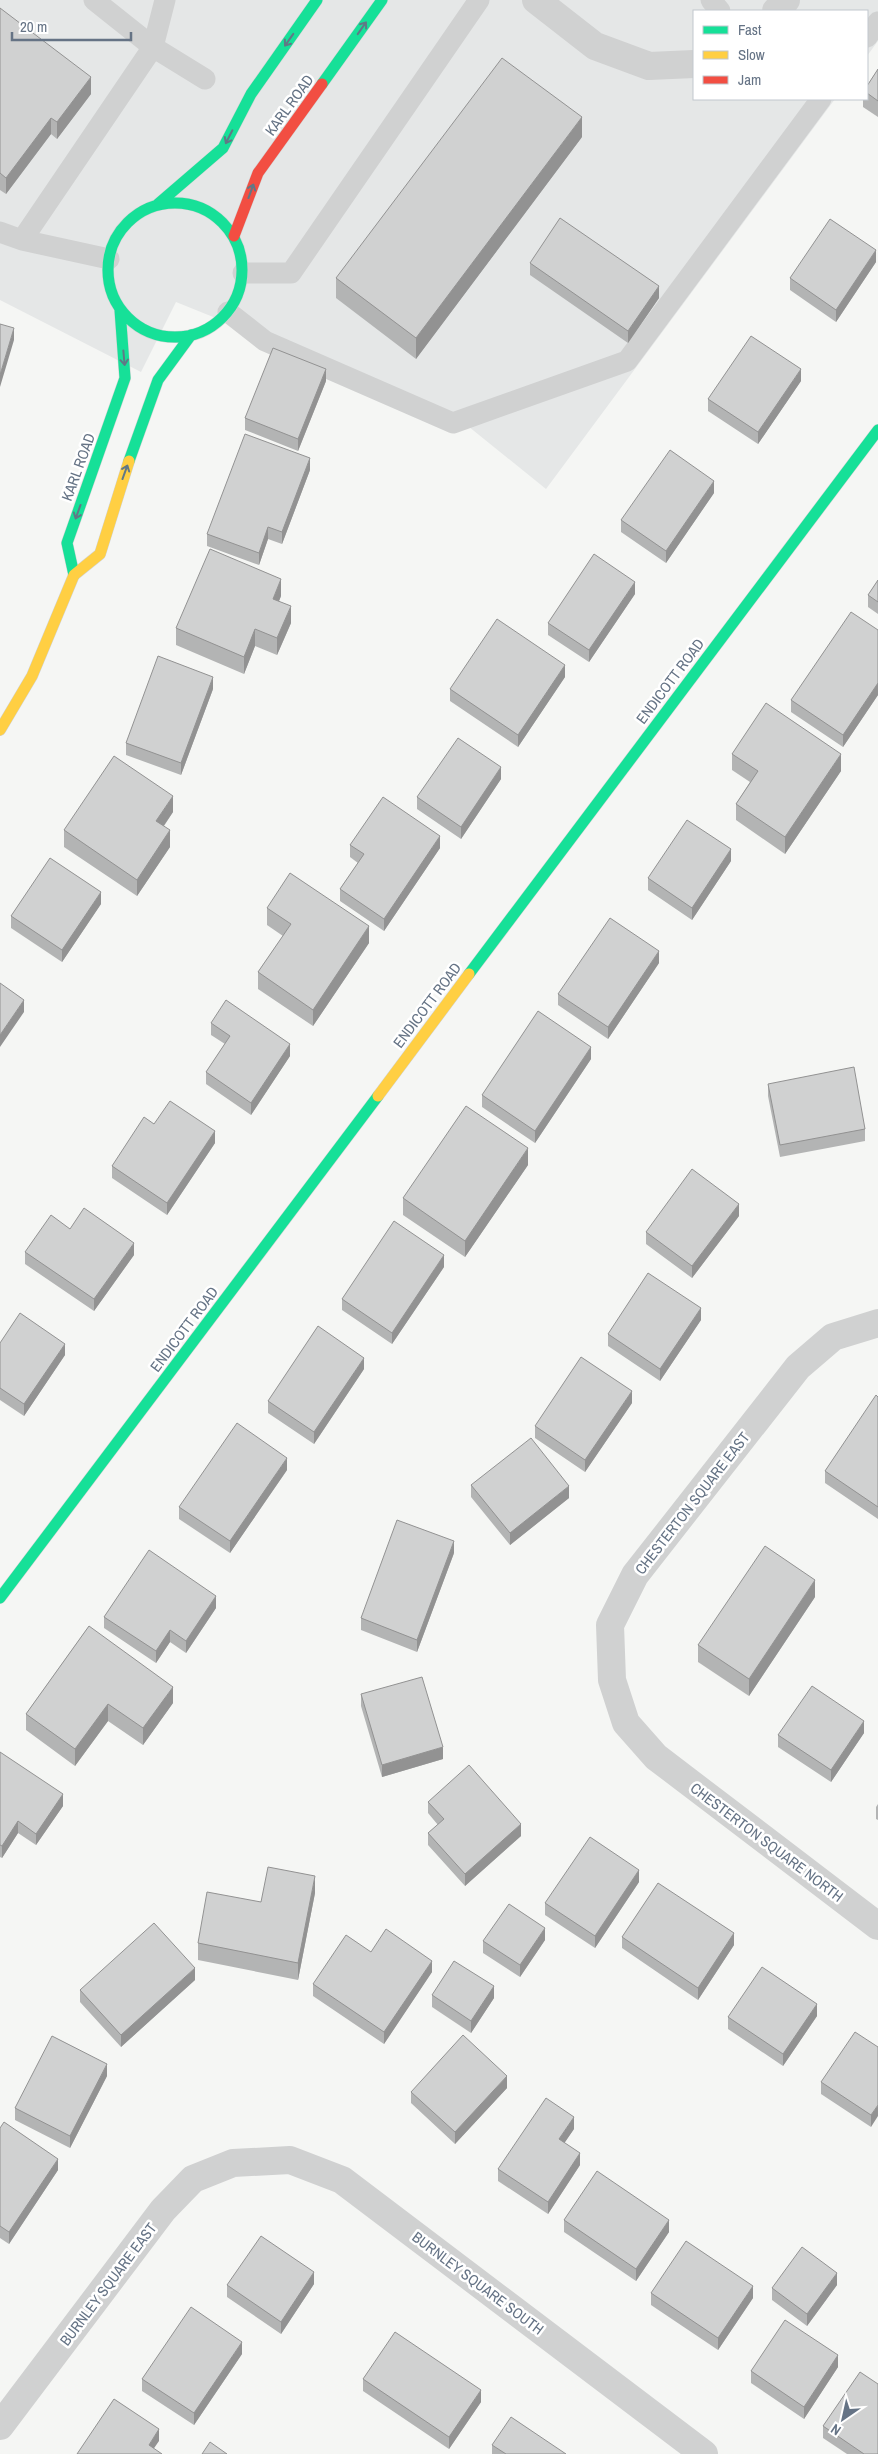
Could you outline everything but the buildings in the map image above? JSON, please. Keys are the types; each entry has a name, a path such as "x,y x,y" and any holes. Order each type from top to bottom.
{"street":[{"path":"158,204 180,202 202,207 220,219 234,236 242,256 243,273 236,302 222,320 202,333 179,338 156,336 136,325 120,310 110,290 107,268 111,246 122,228 138,213 158,204 223,148 251,94 317,0"},
{"name":"KARL ROAD","path":"234,236 258,173 382,0"},
{"path":"536,0 595,46 649,66 693,64"},
{"path":"777,10 786,0"},
{"name":"KARL ROAD","path":"74,575 67,543 126,378 120,310"},
{"path":"0,730 32,676 74,575 100,554 121,483 158,380 191,335"},
{"name":"ENDICOTT ROAD","path":"0,1598 878,430"},
{"name":"CHESTERTON SQUARE EAST","path":"656,1758 626,1723 612,1680 610,1624 635,1575 798,1367 833,1337 877,1323"},
{"name":"CHESTERTON SQUARE NORTH","path":"656,1758 878,1926"},
{"name":"BURNLEY SQUARE SOUTH","path":"234,2163 290,2160 342,2180 704,2454"},
{"name":"BURNLEY SQUARE EAST","path":"0,2426 163,2210 193,2179 234,2163"}],"lane":[{"path":"94,0 153,47 204,79"},
{"path":"22,240 153,47 165,0"},
{"path":"243,273 291,273 479,0"},
{"path":"711,0 719,10"},
{"path":"868,36 878,22"},
{"path":"228,312 265,341 453,423 627,361 817,101"},
{"path":"0,232 22,240 109,259"}],"shaded area":[{"path":"0,0 878,0 878,41 868,55 868,10 693,10 693,100 834,100 546,489 453,414 176,302 141,372 0,300"}],"traffic: fast":[{"path":"158,204 223,148 251,94 317,0"},
{"path":"322,84 382,0"},
{"path":"175,203 201,208 223,222 237,244 242,270 237,296 223,318 201,332 175,337 149,332 127,318 113,296 108,270 113,244 127,222 149,208 175,203"},
{"path":"74,575 67,543 125,378 120,310"},
{"path":"129,461 158,380 191,335"},
{"path":"469,974 878,430"},
{"path":"0,1598 378,1096"}],"traffic: slow":[{"path":"0,730 32,676 74,575 100,554 129,461"},
{"path":"378,1096 469,974"}],"traffic: jam":[{"path":"234,236 258,173 322,84"}]}
